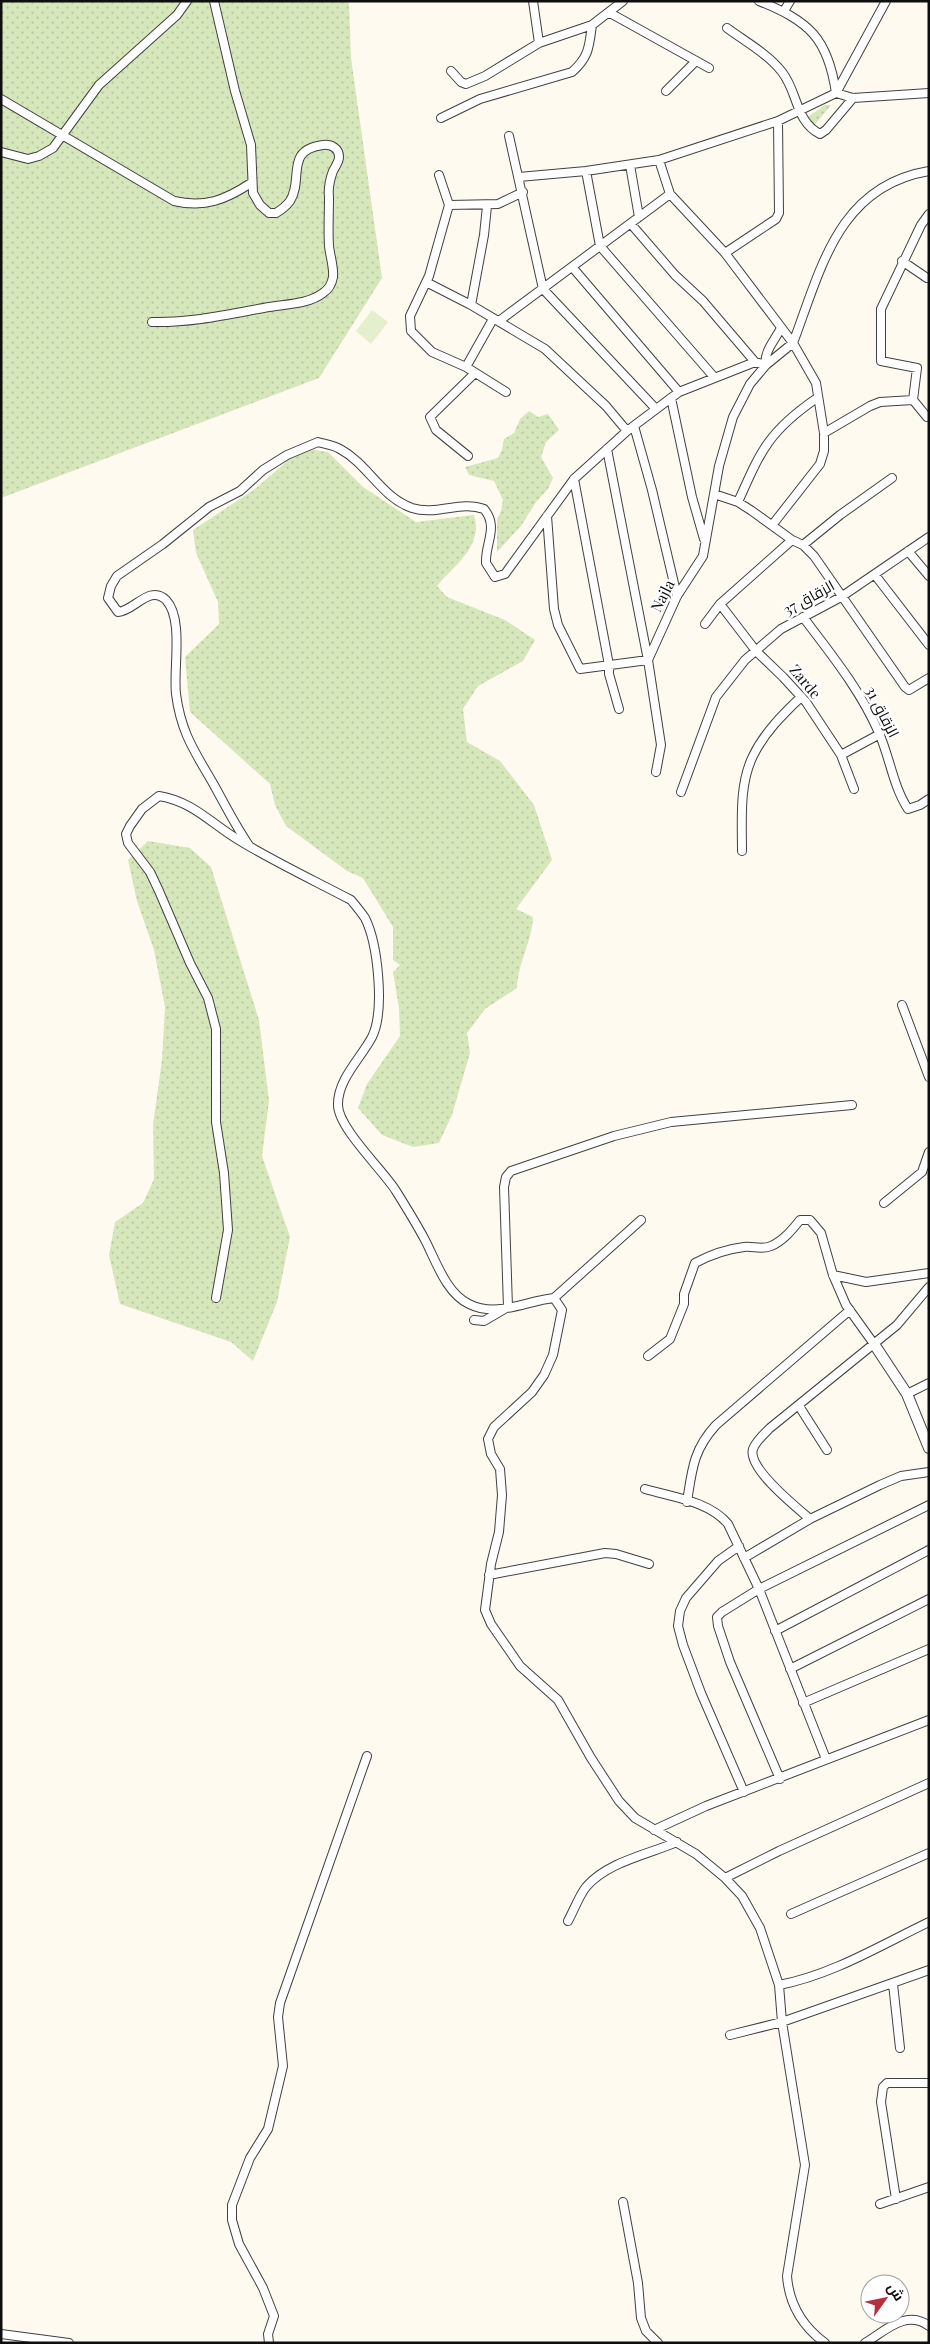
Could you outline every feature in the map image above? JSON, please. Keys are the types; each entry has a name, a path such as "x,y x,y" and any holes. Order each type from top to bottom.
{"street":[{"path":"1,152 28,159 39,156 54,148 99,85 172,20 187,1"},
{"path":"152,322 203,320 296,303 314,298 330,286 333,276 329,246 328,193 339,157 338,151 333,146 326,144 304,152 296,164 290,201 276,213 269,213 260,205 253,193 251,183 252,146 235,92 214,1"},
{"path":"533,1 538,43"},
{"path":"451,71 461,82 466,84 485,76 538,43 592,25 610,13 623,1"},
{"path":"759,1 784,11 806,26 821,41 834,72 836,92"},
{"path":"784,11 790,1"},
{"path":"519,177 586,172 659,160 778,121 836,92 886,1"},
{"path":"610,13 709,68"},
{"path":"441,118 480,99 572,72 583,62 588,51 592,25"},
{"path":"727,28 772,60 794,92 804,121 820,134 826,130 852,98"},
{"path":"666,91 696,61"},
{"path":"836,92 852,98 929,93"},
{"path":"1,99 174,201 192,205 216,201 233,195 251,183"},
{"path":"725,253 776,219 780,213 778,121"},
{"path":"509,136 523,192 543,289 656,409"},
{"path":"659,160 670,194 725,253 792,344 816,383 824,433 824,451 820,464 773,524"},
{"path":"630,165 639,217"},
{"path":"792,344 826,255 846,219 874,192 897,178 929,171"},
{"path":"586,172 600,246 714,378"},
{"path":"439,175 448,205 426,282 410,316 411,331 432,352 466,367 506,392"},
{"path":"448,205 487,206 498,204 523,192"},
{"path":"466,367 496,320 573,268 670,194"},
{"path":"471,305 484,235 487,206"},
{"path":"927,417 913,400 917,368 879,364 880,309 902,262 929,214"},
{"path":"631,224 675,275 703,301 755,362 766,365 765,360 769,348 780,328"},
{"path":"902,262 927,278"},
{"path":"573,268 679,392"},
{"path":"426,282 471,305 545,349 606,406 626,431"},
{"name":"Najla","path":"648,660 677,596 703,556 719,466 733,417 750,384 766,365 792,344"},
{"path":"250,846 225,809 185,731 176,693 176,626 172,610 165,600 158,595 148,596 125,612 118,612 108,598 111,586 117,576 163,544 210,507 240,491 263,470 287,455 318,442 340,449 354,459 392,496 412,508 433,511 462,505 484,508 489,515 492,525 486,563 495,577 504,574 574,479 626,431 679,392 755,362"},
{"path":"468,456 436,430 430,418 474,373"},
{"path":"671,398 692,497 705,543"},
{"path":"738,502 758,456 775,432 790,416 817,398"},
{"path":"824,433 880,402 913,400"},
{"path":"634,426 652,490 677,596"},
{"path":"607,449 648,660 661,744 656,772"},
{"path":"803,544 892,478"},
{"path":"574,479 609,665 609,674 620,710"},
{"path":"714,494 738,502 773,524 792,540 803,544 814,556 841,597 909,690 929,678"},
{"path":"547,516 554,609 558,625 580,669 648,660"},
{"name":"الزقاق 37","path":"681,792 716,697 745,660 781,629 841,597 929,537"},
{"path":"705,624 720,604 792,540"},
{"path":"908,551 929,576"},
{"path":"875,575 929,645"},
{"name":"Zarde","path":"720,604 756,651 801,696 841,755 854,789"},
{"name":"الزقاق 31","path":"803,617 839,664 868,710 880,734 900,797 908,808 929,800"},
{"path":"742,851 743,798 752,756 781,716 801,696"},
{"path":"841,755 880,734"},
{"path":"216,1298 228,1230 224,1172 216,1122 216,1029 208,998 190,963 159,891 150,872 128,843 126,834 142,809 159,796 174,798 193,807 250,846 352,900 366,920 372,943 380,1006 378,1022 372,1037 338,1096 340,1115 394,1189 444,1277 457,1295 478,1309 491,1311 554,1298 641,1220"},
{"path":"902,1005 929,1077"},
{"path":"508,1307 504,1188 506,1177 511,1171 614,1136 671,1122 852,1105"},
{"path":"884,1203 922,1172 929,1152"},
{"path":"648,1356 670,1339 684,1304 684,1294 695,1263 709,1255 746,1246 757,1248 770,1247 784,1238 800,1220 810,1220 821,1233 832,1276 850,1310 907,1394 925,1429 929,1448"},
{"path":"832,1276 866,1282 929,1272"},
{"path":"810,1519 773,1486 753,1459 752,1450 756,1442 770,1428 897,1325 929,1287"},
{"path":"554,1298 562,1310 559,1330 550,1362 532,1392 494,1427 488,1439 491,1454 500,1469 502,1495 499,1532 489,1575 486,1610 491,1624 520,1666 558,1700 591,1758 619,1801 635,1818 696,1854 725,1878 742,1896 760,1928 779,1985 782,2022 805,2165 787,2276 788,2293 796,2312 825,2343"},
{"path":"474,1320 484,1321 508,1307"},
{"path":"688,1502 694,1460 705,1437 716,1425 850,1310"},
{"path":"907,1394 929,1383"},
{"path":"799,1406 827,1450"},
{"path":"744,1558 810,1519 901,1476 929,1472"},
{"path":"645,1489 710,1508 721,1515 728,1524 759,1589 826,1759"},
{"path":"780,1779 730,1662 718,1626 718,1618 722,1612 759,1589 929,1504"},
{"path":"739,1546 718,1561 686,1598 680,1611 678,1626 701,1693 744,1792"},
{"path":"775,1631 929,1550"},
{"path":"489,1575 605,1553 616,1554 650,1564"},
{"path":"790,1669 929,1599"},
{"path":"803,1703 929,1649"},
{"path":"654,1830 706,1806 929,1720"},
{"path":"269,2343 268,2334 274,2316 263,2288 239,2244 232,2220 232,2205 250,2158 268,2129 283,2066 278,2016 280,2003 367,1756"},
{"path":"725,1878 779,1850 929,1784"},
{"path":"568,1921 586,1886 628,1858 645,1855 677,1842"},
{"path":"791,1914 929,1852"},
{"path":"779,1985 799,1981 844,1963 929,1922"},
{"path":"730,2035 782,2022 894,1984 929,1970"},
{"path":"894,1984 900,2048"},
{"path":"896,2199 881,2102 884,2087 887,2082 929,2083"},
{"path":"880,2204 929,2187"},
{"path":"623,2202 638,2283 641,2318 646,2331 658,2343"},
{"path":"865,2343 897,2322 906,2319 917,2320 929,2326"},
{"path":"1,2334 69,2343"}],"green space":[{"path":"1,1 349,1 351,58 382,278 319,378 1,498"},
{"path":"825,105 831,105 813,127 806,118"},
{"path":"372,310 388,322 371,344 356,331"},
{"path":"529,411 538,417 548,414 559,430 546,442 541,457 553,478 548,489 536,502 521,526 497,552 497,520 503,500 494,481 469,475 465,467 498,458 504,439 514,433 520,419"},
{"path":"302,448 328,452 363,487 416,522 474,515 476,526 471,546 437,586 447,597 505,620 535,640 523,661 478,686 463,709 467,742 500,761 534,805 552,860 516,909 533,917 517,988 485,1009 467,1033 470,1053 452,1115 439,1143 413,1147 382,1135 358,1108 367,1084 400,1036 399,1008 393,972 400,965 393,960 393,927 363,878 347,871 286,826 275,805 270,784 190,712 185,657 219,624 218,602 196,553 193,530 255,489"},
{"path":"148,841 190,848 211,867 259,1020 269,1101 262,1156 290,1237 277,1302 253,1361 231,1342 120,1304 109,1255 115,1222 143,1203 154,1179 153,1125 162,1060 165,1007 154,950 137,901 128,860"}]}
